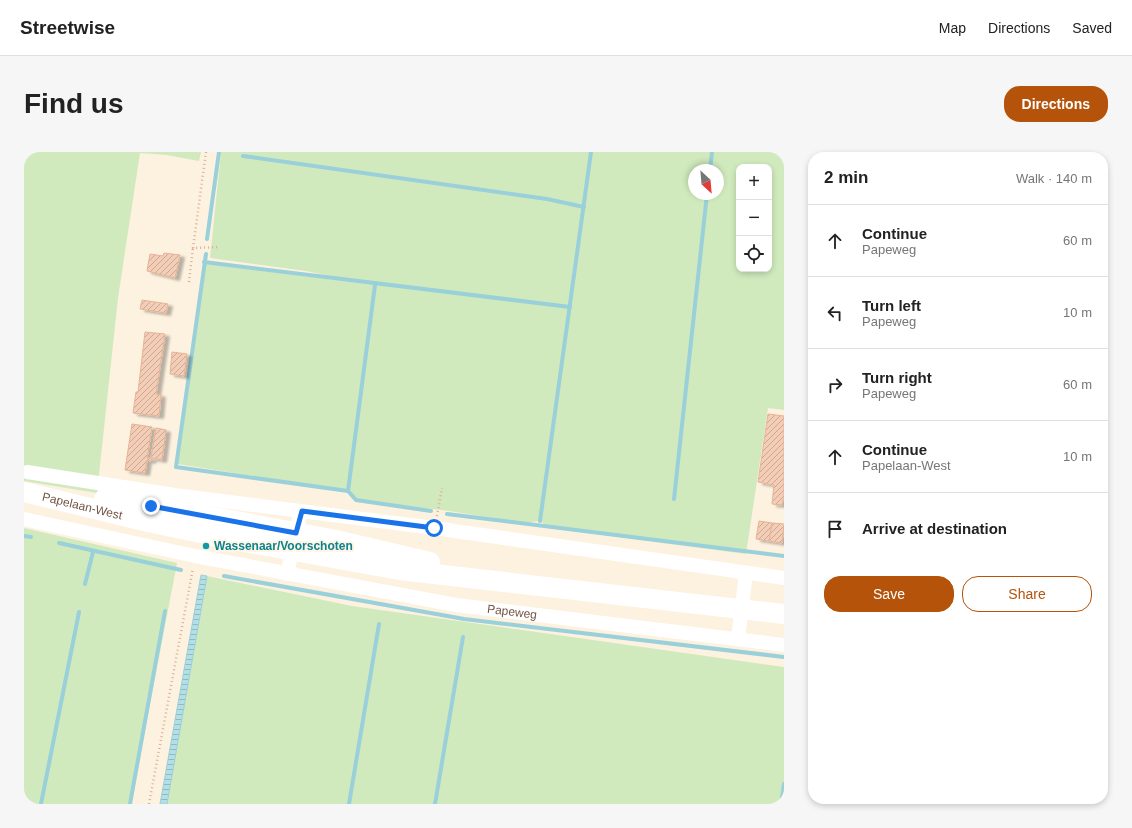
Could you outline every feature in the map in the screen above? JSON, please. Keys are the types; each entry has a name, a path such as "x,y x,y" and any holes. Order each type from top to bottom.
{"main road":[{"name":"Papelaan-West","path":"26,480 175,503"},
{"name":"Papelaan-West","path":"24,492 212,536 294,542"},
{"path":"175,503 294,542 399,570 784,614"}],"street":[{"path":"175,503 302,511 434,528 784,578"},
{"path":"287,574 302,511"},
{"name":"Papelaan-West","path":"24,519 201,557"},
{"name":"Papeweg","path":"201,557 456,605 784,645"},
{"path":"738,639 746,573"}],"path":[{"path":"189,282 206,152"},
{"path":"193,248 220,247"},
{"path":"434,528 442,488"},
{"path":"149,804 201,557"}],"green space":[{"path":"24,152 201,152 199,161 167,155 140,153 118,298 97,493 24,481"},
{"path":"221,152 784,152 784,410 768,408 746,554 549,528 540,521 524,523 449,511 363,501 358,500 348,491 178,464 206,264 367,284 306,271 210,258"},
{"path":"24,528 177,563 131,804 24,804"},
{"path":"207,576 352,606 784,667 784,804 167,804"}],"water":[{"path":"201,575 207,576 167,804 160,804"}],"building":[{"path":"164,253 180,255 175,278 147,271 150,254 163,256"},
{"path":"142,300 168,304 166,313 140,309"},
{"path":"145,332 165,334 156,394 161,395 159,416 133,413 136,392 138,392"},
{"path":"172,352 187,354 184,376 170,374"},
{"path":"768,414 784,416 784,500 782,505 772,504 774,485 758,482"},
{"path":"132,424 152,427 147,458 151,458 156,428 166,430 162,460 152,458 151,461 147,460 145,473 125,470"},
{"path":"759,521 772,523 769,541 756,539"},
{"path":"772,523 784,524 782,543 769,541"}],"waterway":[{"path":"207,239 219,152"},
{"path":"540,521 591,152"},
{"path":"711,164 712,152"},
{"path":"243,156 547,199 584,207"},
{"path":"674,499 706,200"},
{"path":"206,254 176,467 348,491"},
{"path":"204,262 570,307"},
{"path":"375,285 348,491 356,500 431,511"},
{"path":"447,514 784,556"},
{"path":"24,536 31,537"},
{"path":"59,543 181,570"},
{"path":"85,584 93,552"},
{"path":"224,576 464,619 784,657"},
{"path":"130,804 165,611"},
{"path":"41,804 79,612"},
{"path":"349,804 379,624"},
{"path":"435,804 463,637"},
{"path":"781,804 784,784"}],"place":[{"name":"Wassenaar/Voorschoten","path":"206,546"}],"route":[{"path":"151,506 296,533 302,511 434,528"}]}
